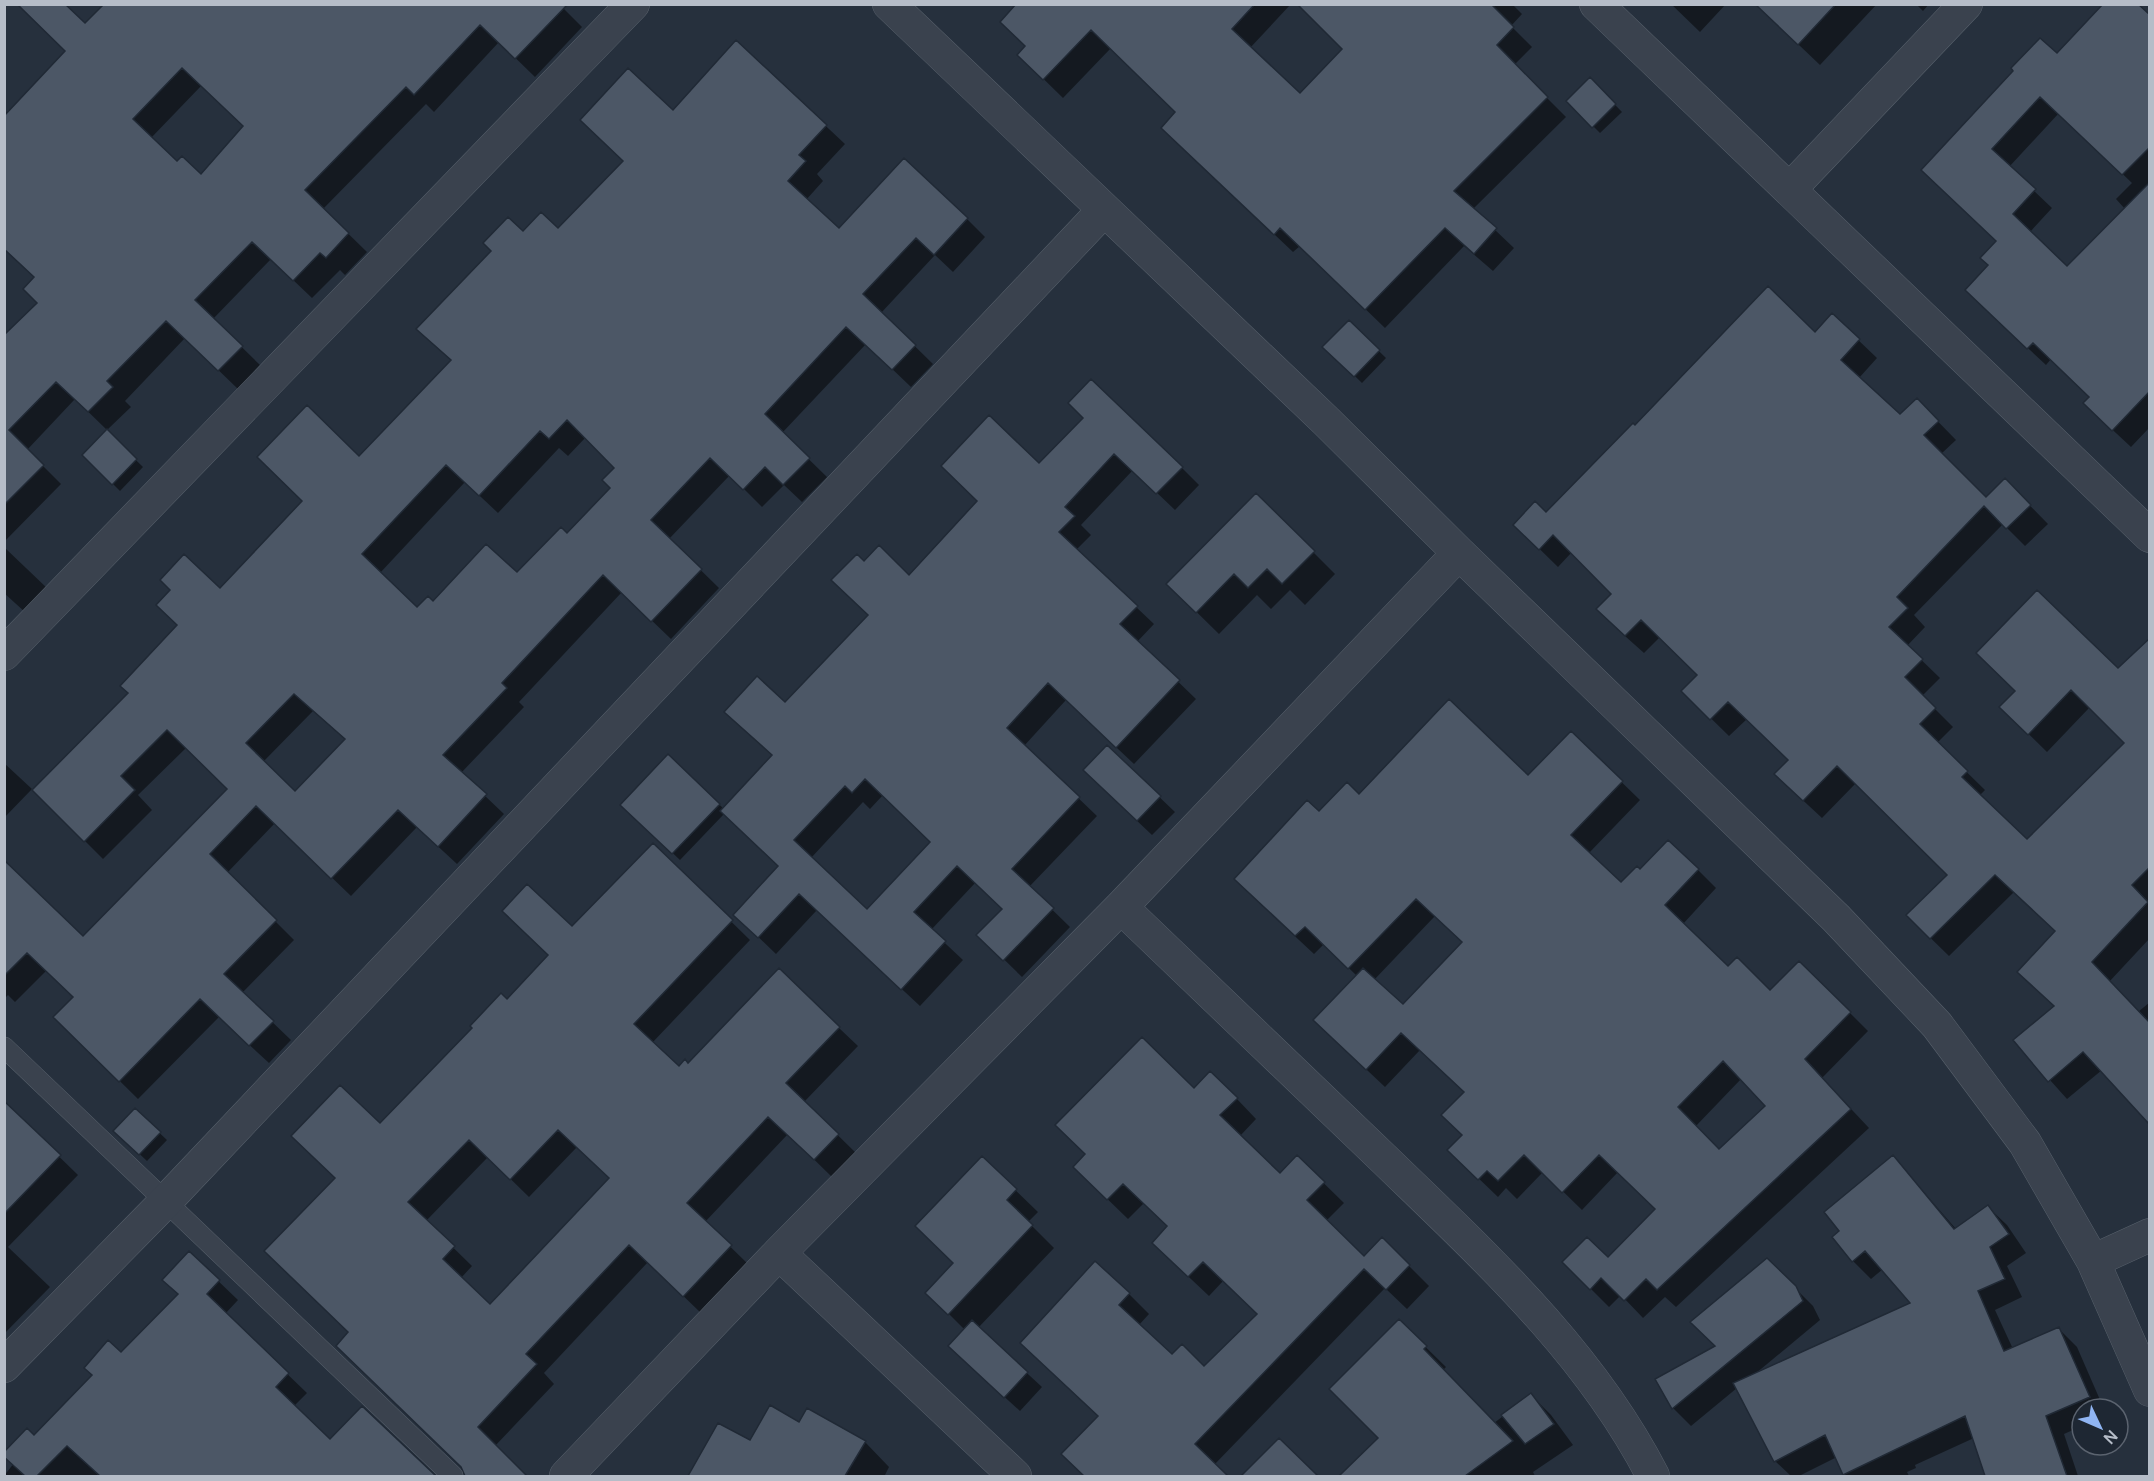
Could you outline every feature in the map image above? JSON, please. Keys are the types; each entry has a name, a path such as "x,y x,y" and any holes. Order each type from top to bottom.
{"street":[{"path":"4,654 633,4"},
{"path":"889,4 1103,211 1325,420 1459,554 1836,918 1937,1025 2025,1143 2093,1262 2150,1390"},
{"path":"1596,4 2150,536"},
{"path":"1790,189 1966,4"},
{"path":"4,1366 167,1200 1103,211"},
{"path":"566,1476 779,1253 1121,907 1459,554"},
{"path":"1121,907 1469,1241 1562,1337 1631,1434 1653,1476"},
{"path":"2093,1262 2150,1234"},
{"path":"779,1253 1015,1476"}],"lane":[{"path":"4,1047 167,1200 453,1476"}],"building":[{"path":"17,4 65,4 85,23 104,4 568,4 515,59 480,25 414,95 406,87 305,190 349,233 326,258 320,253 293,281 252,242 195,300 243,346 218,371 166,321 107,381 113,387 88,412 56,382 9,430 44,465 4,505 4,335 37,303 23,289 34,277 4,249 4,116 65,51","holes":["182,68 243,126 201,174 182,156 177,161 133,119"]},
{"path":"1016,4 1255,4 1232,29 1300,93 1342,49 1297,4 1491,4 1514,27 1497,45 1548,97 1454,191 1497,228 1474,254 1445,228 1365,310 1280,228 1274,235 1161,128 1175,112 1091,30 1043,80 1017,55 1025,46 1000,22"},
{"path":"1755,4 1836,4 1798,45"},
{"path":"2103,4 2138,4 2150,15 2150,147 2122,175 2040,97 1992,149 2036,189 2013,214 2067,266 2150,182 2150,391 2112,431 2083,403 2089,397 2033,343 2027,349 1965,290 1988,265 1980,258 1996,241 1921,170 2013,71 2011,68 2040,38 2057,53"},
{"path":"736,40 827,125 799,155 806,161 788,181 839,228 904,158 968,218 934,255 916,238 863,294 916,345 892,370 846,327 765,414 810,458 783,485 765,467 743,490 710,458 651,520 702,569 651,622 603,575 502,683 507,688 443,755 487,794 438,847 398,810 331,879 256,806 210,854 277,920 224,974 274,1021 249,1046 200,999 119,1082 53,1017 73,997 27,953 4,976 4,860 83,936 227,789 167,730 121,776 135,790 84,842 32,790 128,693 120,686 177,625 156,605 170,590 160,580 184,554 220,588 302,501 257,457 307,405 359,456 451,360 416,329 491,251 483,243 508,217 523,231 541,212 558,228 623,161 580,120 628,68 673,110","holes":["567,420 614,468 602,480 610,488 567,533 561,527 517,572 486,544 433,601 428,596 417,607 362,554 446,465 479,496 540,431 549,439","294,694 345,739 295,791 246,743"]},
{"path":"1590,77 1616,104 1592,128 1566,101"},
{"path":"1768,286 1815,332 1832,313 1860,339 1841,360 1900,414 1917,398 1939,421 1924,435 1986,497 2005,478 2031,505 2006,529 1984,506 1897,597 1908,608 1889,627 1923,659 1905,677 1936,708 1920,724 1968,771 1962,777 2027,839 2124,743 2071,690 2028,735 1999,707 2015,691 1976,653 2037,590 2118,668 2150,638 2150,867 2132,885 2148,902 2092,962 2150,1023 2150,1125 2083,1052 2048,1082 2013,1040 2054,1006 2017,972 2055,931 1995,875 1930,939 1906,915 1947,875 1837,766 1803,801 1774,774 1788,760 1728,702 1710,720 1681,691 1697,675 1641,620 1625,636 1596,609 1611,594 1553,535 1539,550 1513,525 1535,501 1546,512 1633,423 1635,425"},
{"path":"1349,320 1380,350 1354,377 1322,347"},
{"path":"1091,379 1183,467 1156,494 1114,454 1065,507 1075,516 1059,532 1138,606 1120,624 1180,680 1116,748 1048,683 1007,728 1080,797 1012,869 1054,908 1003,961 976,935 1002,909 957,866 914,912 946,941 901,990 799,894 758,938 733,915 778,866 720,811 772,755 724,712 757,676 785,702 868,615 831,580 857,554 864,561 879,545 909,575 977,501 941,466 989,415 1039,463 1083,418 1068,403","holes":["865,779 930,842 867,909 794,840 845,786 852,793"]},
{"path":"107,429 137,459 112,485 82,455"},
{"path":"1256,493 1315,551 1282,584 1267,569 1248,588 1234,574 1196,613 1166,584"},
{"path":"1449,699 1528,775 1571,731 1623,781 1571,835 1621,882 1637,866 1640,869 1668,840 1699,869 1665,905 1728,966 1737,957 1770,990 1799,961 1851,1012 1805,1059 1851,1109 1657,1290 1646,1279 1624,1301 1601,1278 1590,1290 1562,1262 1587,1237 1608,1257 1655,1209 1599,1155 1562,1193 1524,1155 1498,1181 1487,1171 1478,1180 1447,1150 1462,1135 1441,1115 1464,1092 1401,1033 1366,1070 1313,1020 1363,968 1403,1004 1462,942 1416,899 1348,969 1305,927 1295,936 1234,879 1307,800 1319,811 1347,782 1359,794","holes":["1723,1061 1765,1106 1719,1149 1678,1107"]},
{"path":"1107,745 1161,796 1137,821 1083,770"},
{"path":"668,754 720,804 672,854 620,805"},
{"path":"653,843 733,920 634,1024 679,1066 685,1059 688,1063 779,968 840,1027 786,1083 839,1134 814,1160 768,1117 687,1203 732,1245 683,1297 629,1245 526,1354 537,1364 478,1427 527,1476 465,1476 461,1467 336,1346 348,1332 264,1251 335,1178 291,1136 340,1085 380,1123 472,1028 470,1026 501,993 507,999 548,955 502,911 527,884 572,926","holes":["558,1130 609,1178 490,1304 443,1259 455,1246 408,1202 469,1140 510,1180"]},
{"path":"1142,1037 1194,1088 1210,1071 1238,1098 1220,1115 1280,1173 1297,1155 1325,1182 1307,1200 1364,1256 1382,1237 1410,1265 1386,1290 1364,1269 1195,1444 1228,1476 1084,1476 1061,1454 1098,1416 1020,1343 1095,1261 1130,1293 1119,1305 1172,1354 1182,1344 1204,1366 1257,1314 1203,1262 1188,1277 1152,1243 1167,1226 1123,1184 1107,1200 1073,1167 1085,1154 1055,1125"},
{"path":"4,1101 61,1155 4,1214"},
{"path":"135,1108 161,1132 139,1155 113,1131"},
{"path":"1893,1155 1954,1229 1988,1205 2009,1234 1990,1247 2005,1279 1978,1291 2004,1351 2059,1327 2090,1397 2070,1397 2070,1406 2046,1416 2067,1476 1985,1476 1965,1416 1843,1475 1825,1435 1774,1462 1733,1383 1910,1303 1865,1251 1852,1262 1832,1237 1839,1231 1824,1212"},
{"path":"982,1156 1017,1189 1007,1200 1033,1225 948,1315 925,1293 953,1263 915,1226"},
{"path":"189,1251 220,1280 207,1294 289,1373 276,1387 330,1439 362,1406 436,1476 100,1476 67,1446 37,1476 25,1476 4,1457 4,1452 27,1428 34,1435 92,1375 84,1368 108,1340 121,1352 178,1294 162,1280"},
{"path":"1767,1258 1796,1286 1803,1301 1672,1409 1655,1379 1715,1346 1690,1322"},
{"path":"1399,1319 1427,1346 1424,1349 1513,1441 1465,1476 1339,1476 1378,1438 1329,1389"},
{"path":"972,1320 1028,1372 1004,1398 948,1346"},
{"path":"1531,1393 1554,1424 1525,1444 1501,1415"},
{"path":"770,1405 799,1422 807,1408 866,1441 845,1476 688,1476 718,1423 750,1440"},
{"path":"1279,1438 1318,1476 1241,1476"}]}
